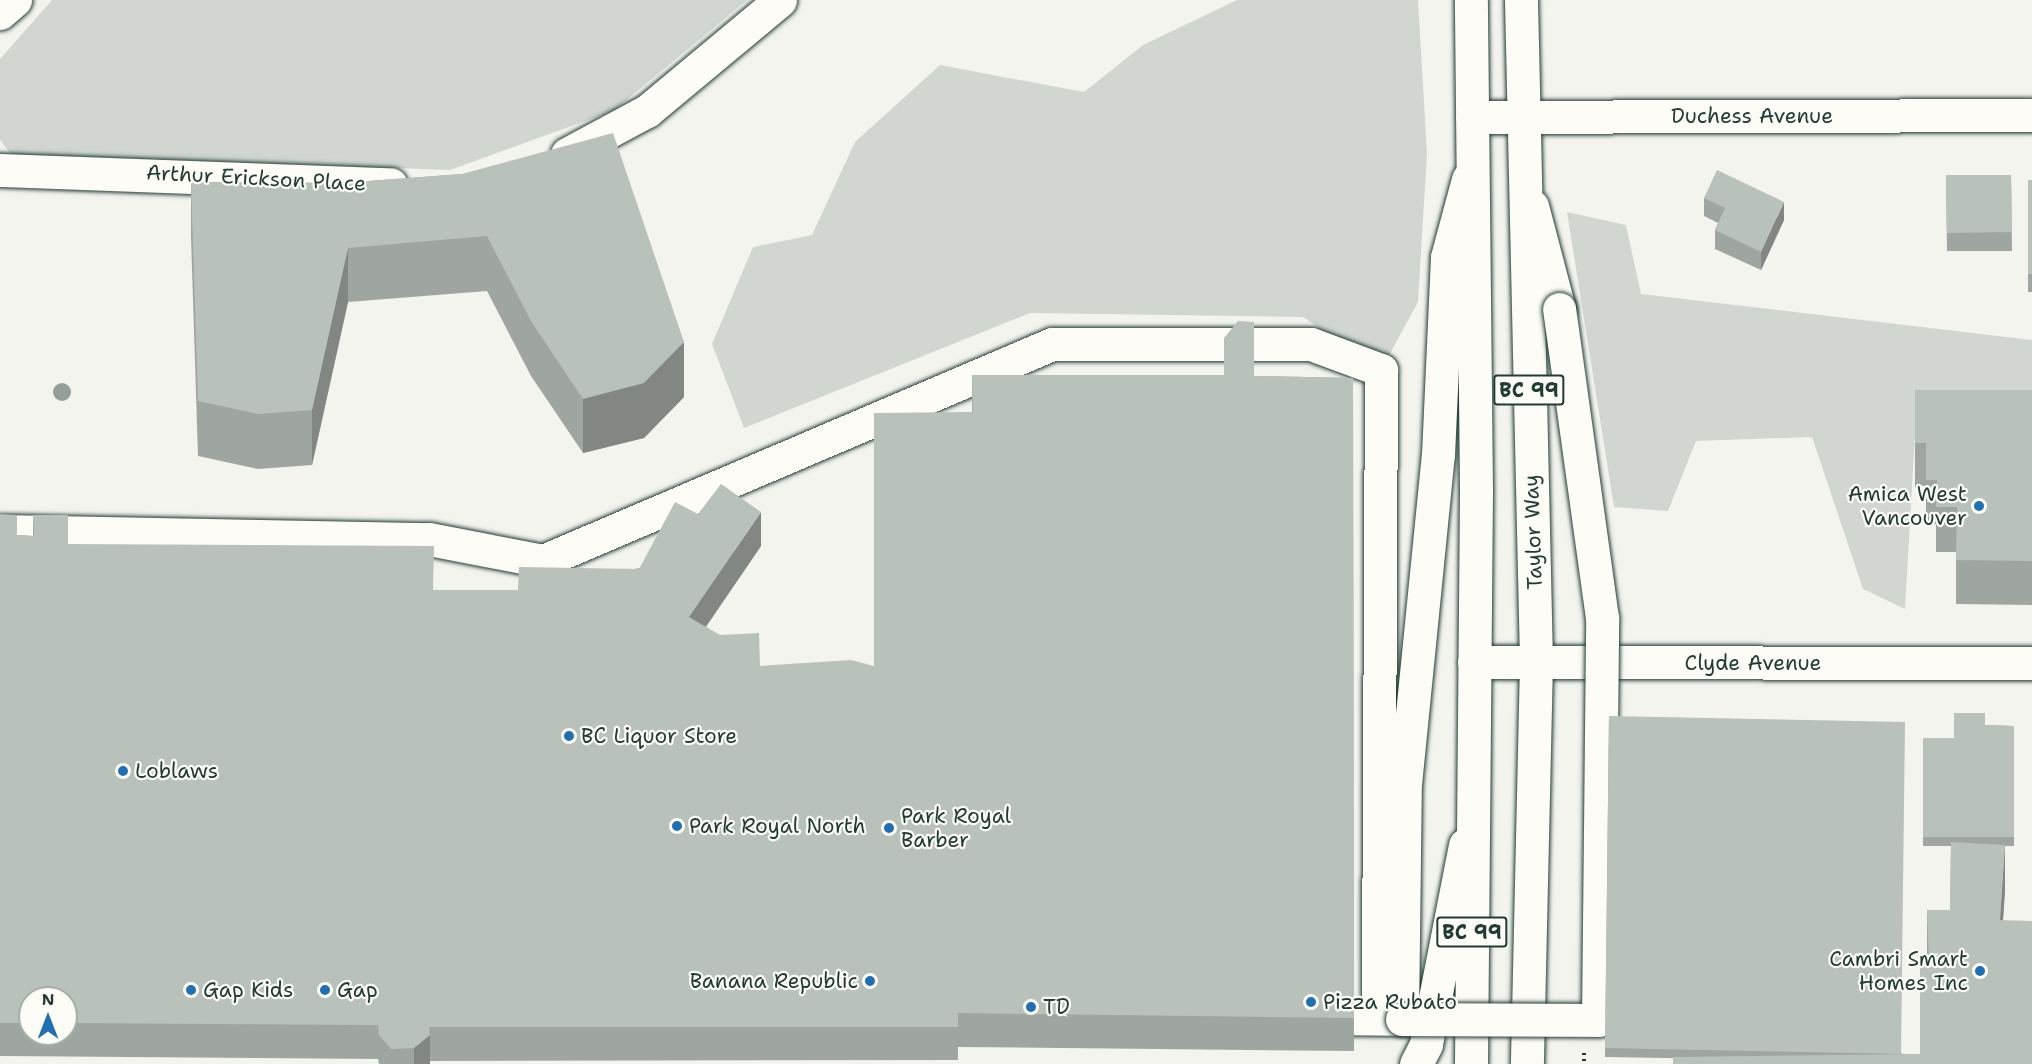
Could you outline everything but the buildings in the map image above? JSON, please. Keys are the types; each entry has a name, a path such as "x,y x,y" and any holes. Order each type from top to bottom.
{"main road":[{"path":"0,13 15,0"},
{"path":"542,163 589,146 647,111 780,0"},
{"name":"BC 99","path":"1471,0 1474,158 1475,799 1471,1064"},
{"name":"Taylor Way","path":"1521,0 1522,169 1536,662 1527,1064"},
{"name":"Duchess Avenue","path":"1472,117 2032,115"},
{"path":"1402,1018 1405,784 1438,455 1448,257 1474,158"},
{"path":"1282,1017 1598,1020 1602,618 1559,309 1522,169"},
{"name":"Arthur Erickson Place","path":"0,170 421,184"},
{"path":"0,531 429,539 543,561 1052,344 1311,344 1381,370 1378,994"},
{"name":"Clyde Avenue","path":"1474,662 2032,663"},
{"path":"1416,1064 1426,1044 1475,799"}],"shaded area":[{"path":"52,0 747,0 613,111 450,170 11,154 0,140 0,59"},
{"path":"1237,0 1418,0 1427,154 1418,302 1381,370 1303,317 1030,313 744,428 712,344 753,247 812,235 855,142 940,65 1084,92 1143,45"},
{"path":"1567,212 1626,225 1641,294 2032,340 2032,435 1915,435 1905,609 1863,589 1812,437 1696,441 1668,511 1614,507"}],"place":[{"name":"Amica West Vancouver","path":"1979,506"},
{"name":"BC Liquor Store","path":"569,736"},
{"name":"Loblaws","path":"123,771"},
{"name":"Park Royal North","path":"677,826"},
{"name":"Park Royal Barber","path":"889,828"},
{"name":"Cambri Smart Homes Inc","path":"1980,971"},
{"name":"Banana Republic","path":"870,981"},
{"name":"Gap Kids","path":"191,990"},
{"name":"Gap","path":"325,990"},
{"name":"Pizza Rubato","path":"1311,1002"},
{"name":"TD","path":"1031,1007"}]}
